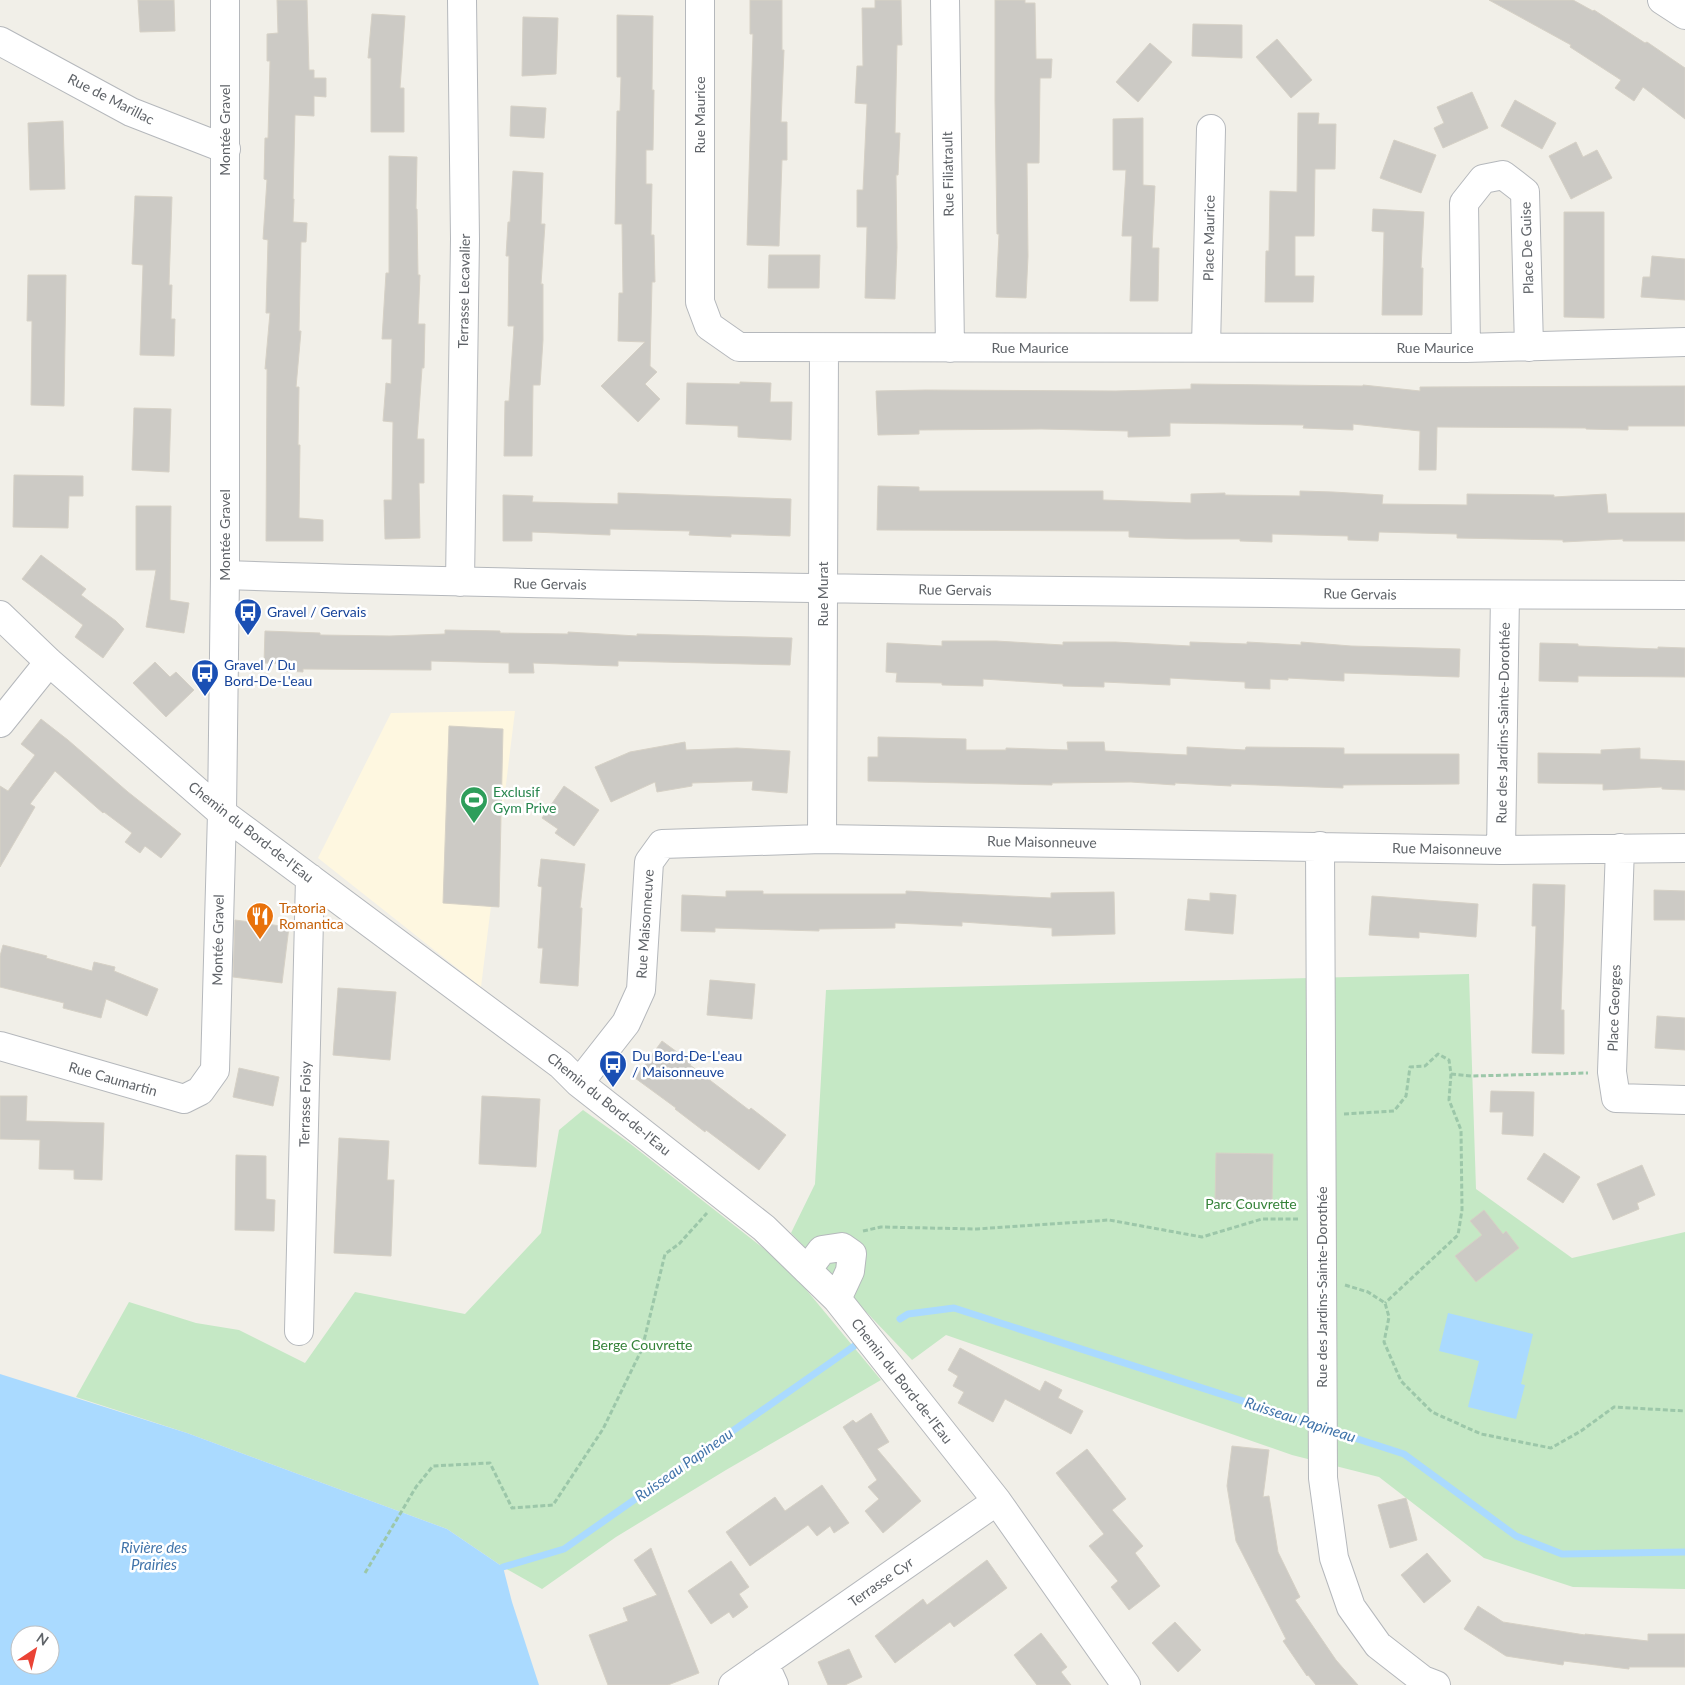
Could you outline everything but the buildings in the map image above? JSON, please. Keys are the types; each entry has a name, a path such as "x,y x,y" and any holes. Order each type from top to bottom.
{"street":[{"name":"Montée Gravel","path":"215,1070 222,813 225,575 225,0"},
{"name":"Terrasse Lecavalier","path":"460,582 465,239 462,0"},
{"name":"Rue Maurice","path":"700,0 700,302 709,326 739,347 1466,348 1685,342"},
{"name":"Rue Filiatrault","path":"946,0 950,348"},
{"path":"1662,0 1685,15"},
{"name":"Rue de Marillac","path":"0,41 131,112 226,150"},
{"name":"Place Maurice","path":"1206,348 1211,129"},
{"name":"Place De Guise","path":"1466,348 1464,203 1483,179 1503,175 1525,192 1530,347"},
{"name":"Rue Murat","path":"822,839 824,348"},
{"name":"Rue Gervais","path":"225,575 460,582 823,588 1506,596 1685,596"},
{"name":"Rue des Jardins-Sainte-Dorothée","path":"1501,850 1506,596"},
{"name":"Chemin du Bord-de-l'Eau","path":"0,615 49,662 222,813 561,1065 579,1083 764,1228 837,1299 997,1501 1126,1685"},
{"path":"0,723 49,662"},
{"name":"Rue Maisonneuve","path":"579,1083 626,1023 641,990 649,862 662,844 822,839 1501,850 1685,848"},
{"name":"Rue des Jardins-Sainte-Dorothée","path":"1320,846 1323,1478 1334,1558 1351,1607 1378,1645 1423,1680 1436,1685"},
{"name":"Place Georges","path":"1620,848 1612,1072 1616,1098 1685,1100"},
{"name":"Terrasse Foisy","path":"300,1331 310,878"},
{"name":"Rue Caumartin","path":"0,1046 184,1099 200,1091 215,1070"},
{"path":"807,1270 822,1250 842,1247 852,1254 850,1271 837,1299"},
{"name":"Terrasse Cyr","path":"732,1685 769,1674 997,1501"}],"path":[{"path":"1321,1116 1394,1111 1406,1096 1410,1067 1425,1066 1438,1054 1449,1060 1451,1074 1449,1100 1461,1130 1462,1210 1458,1235 1384,1303"},
{"path":"1451,1074 1472,1076 1612,1072"},
{"path":"365,1573 416,1486 433,1466 490,1463 512,1508 553,1505 603,1429 642,1349 665,1254 679,1244 723,1196"},
{"path":"842,1247 850,1235 880,1227 977,1229 1110,1220 1202,1238 1262,1219 1322,1220"},
{"path":"1322,1278 1368,1292 1384,1303 1389,1317 1384,1342 1401,1381 1432,1412 1481,1434 1550,1448 1581,1431 1614,1407 1685,1411"}],"shaded area":[{"path":"515,711 481,987 318,858 391,713"}],"green space":[{"name":"Parc Couvrette","path":"1469,974 1476,1189 1572,1258 1685,1232 1685,1589 1573,1587 1484,1558 1379,1477 1292,1455 946,1335 912,1360 791,1233 815,1184 826,990"},
{"name":"Berge Couvrette","path":"583,1110 628,1142 772,1255 799,1281 881,1380 726,1470 616,1537 542,1589 503,1567 447,1529 187,1433 76,1397 129,1302 196,1323 239,1330 305,1363 355,1292 465,1314 541,1233 559,1130"}],"water":[{"path":"1448,1313 1533,1334 1521,1384 1525,1385 1516,1419 1468,1407 1479,1361 1439,1351"},
{"name":"Rivière des Prairies","path":"0,1374 187,1433 447,1529 503,1567 512,1602 539,1685 0,1685"}],"waterway":[{"name":"Ruisseau Papineau","path":"900,1319 908,1314 954,1308 1317,1425"},
{"name":"Ruisseau Papineau","path":"503,1567 564,1549 857,1344"},
{"name":"Ruisseau Papineau","path":"1330,1430 1404,1454 1516,1536 1562,1554 1685,1552"}],"place":[{"name":"Gravel / Gervais","path":"248,636"},
{"name":"Gravel / Du Bord-De-L'eau","path":"205,697"},
{"name":"Exclusif Gym Prive","path":"474,824"},
{"name":"Tratoria Romantica","path":"260,940"},
{"name":"Du Bord-De-L'eau / Maisonneuve","path":"613,1088"}]}
